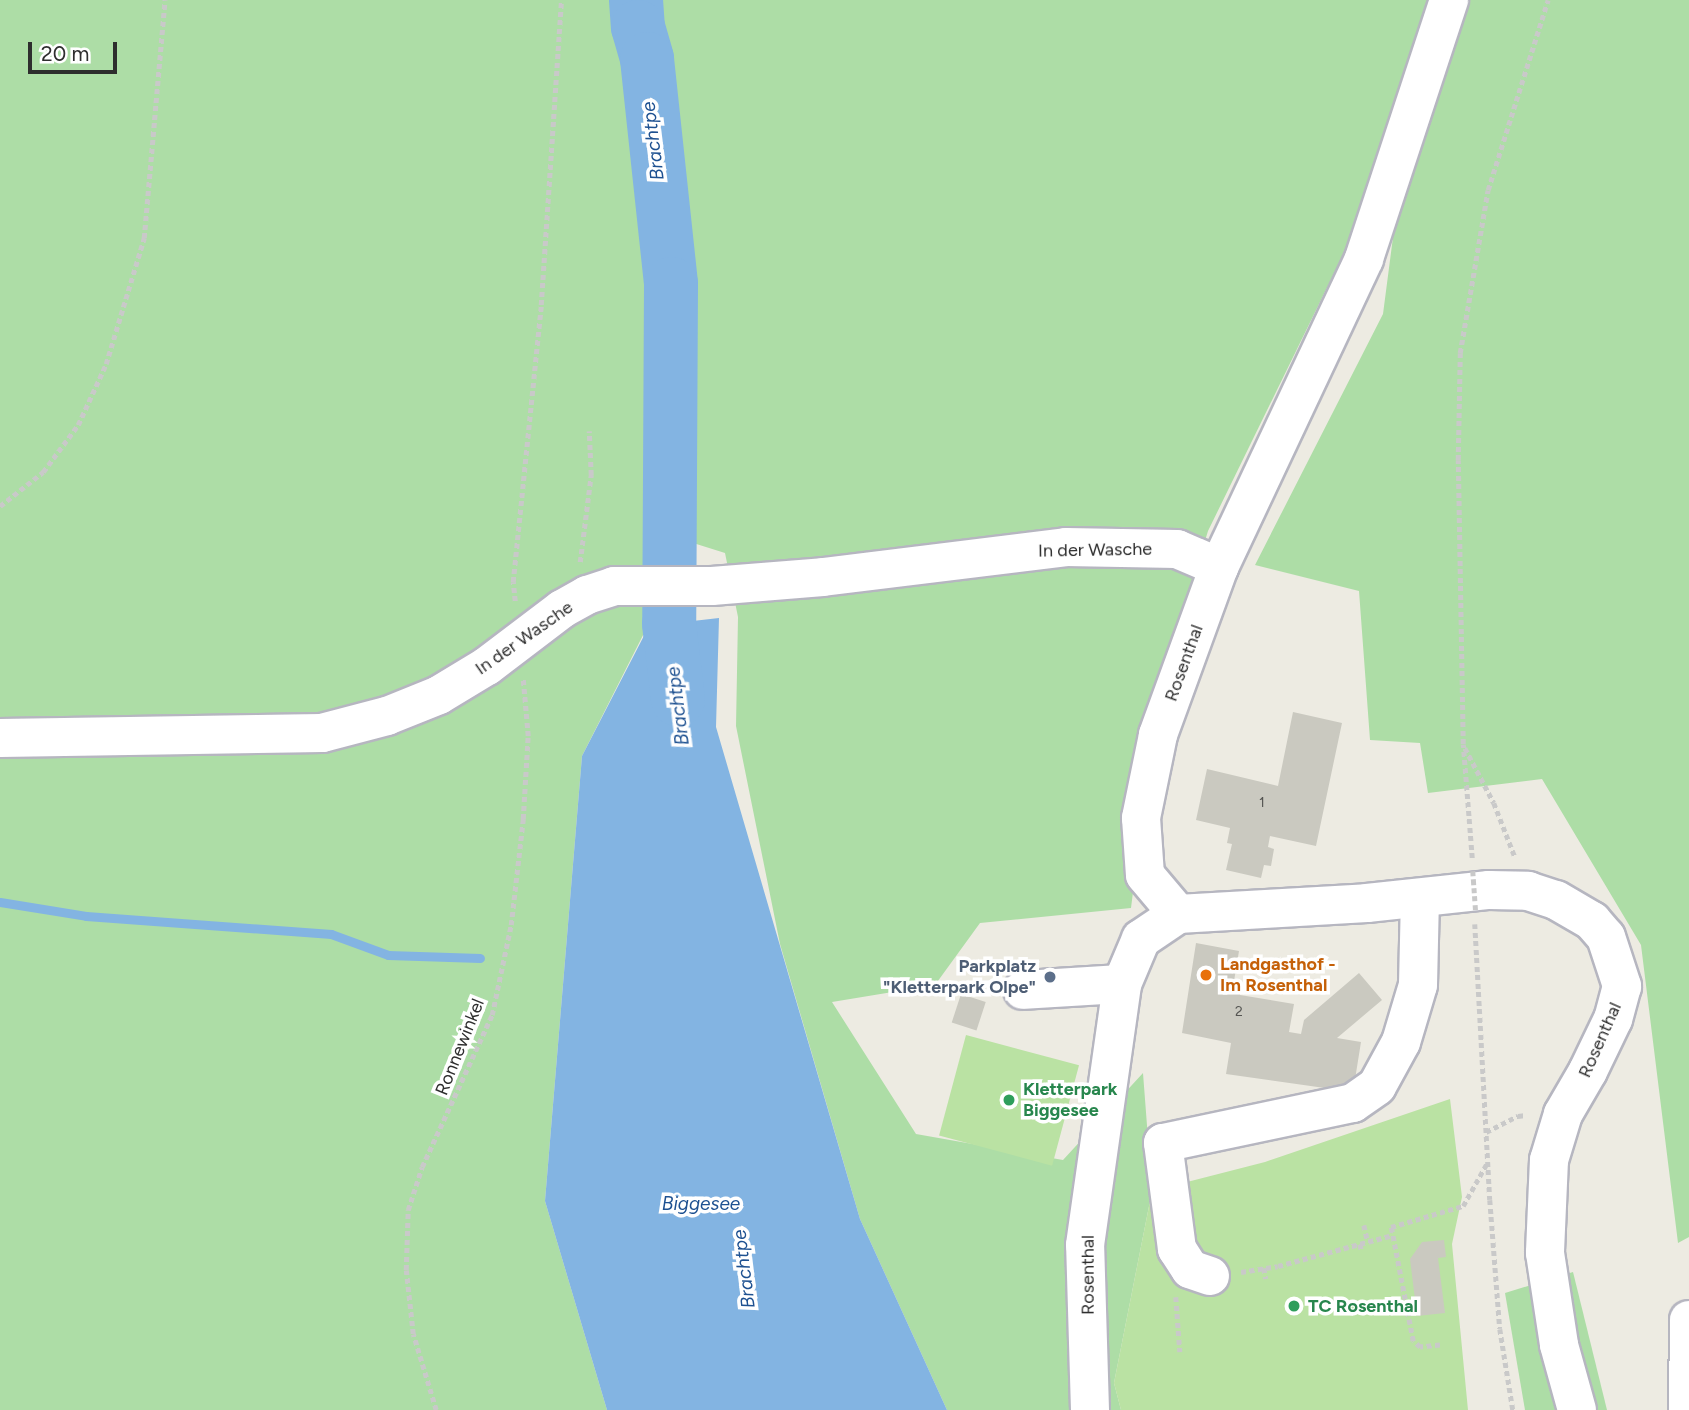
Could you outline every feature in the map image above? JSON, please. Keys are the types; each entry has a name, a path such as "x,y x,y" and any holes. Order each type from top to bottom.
{"street":[{"name":"Rosenthal","path":"1178,914 1145,875 1141,818 1158,735 1219,567 1364,258 1449,0"},
{"name":"In der Wasche","path":"0,738 322,733 387,716 439,695 520,642 562,608 587,594 614,586 712,586 824,577 1066,547 1177,549 1219,567"},
{"name":"Rosenthal","path":"1090,1410 1085,1245 1122,984 1141,939 1178,914 1420,898 1489,890 1528,891 1556,900 1592,921 1606,937 1622,986 1613,1019 1563,1114 1549,1160 1545,1253 1559,1345 1577,1410"},
{"path":"1200,1272 1177,1249 1163,1143 1353,1103 1377,1086 1401,1042 1418,985 1420,898"},
{"path":"1023,990 1122,984"},
{"path":"1688,1410 1689,1320"}],"path":[{"path":"0,506 43,472 78,425 106,364 144,237 165,0"},
{"name":"Ronnewinkel","path":"436,1410 413,1334 407,1270 408,1210 422,1167 492,1015 511,925 523,820 528,736 513,582 541,305 561,0"},
{"path":"1513,1410 1500,1329 1487,1162 1475,976 1476,909 1462,744 1458,460 1460,353 1488,190 1548,0"},
{"path":"562,608 580,564 591,475 589,431"},
{"path":"1462,744 1494,803 1528,891"},
{"path":"1440,1345 1420,1347 1413,1341 1391,1227 1463,1206 1472,1184 1487,1162"},
{"path":"1364,1225 1368,1242"},
{"path":"1180,1352 1176,1296 1200,1272 1264,1268 1393,1235"},
{"path":"1360,1244 1362,1252"},
{"path":"1264,1268 1266,1279"}],"green space":[{"path":"0,0 1689,0 1689,1237 1678,1243 1641,945 1542,779 1428,793 1420,743 1370,740 1359,591 1255,565 1383,314 1408,122 1208,531 1158,694 1131,908 980,923 935,985 832,1002 916,1134 1063,1160 1143,1073 1152,1191 1114,1383 1121,1410 947,1410 860,1219 780,944 736,726 738,617 725,553 690,542 582,756 545,1201 607,1410 0,1410"},
{"name":"Kletterpark Biggesee","path":"966,1035 1079,1065 1052,1166 939,1135"},
{"name":"TC Rosenthal","path":"1450,1099 1462,1197 1452,1244 1468,1410 1121,1410 1114,1383 1152,1191 1265,1162"},
{"path":"1573,1272 1607,1410 1525,1410 1505,1293"}],"water":[{"name":"Biggesee","path":"719,618 716,727 860,1219 947,1410 607,1410 545,1201 582,756 649,626"}],"building":[{"path":"1293,712 1342,723 1316,846 1270,836 1268,847 1274,849 1271,866 1264,865 1261,878 1226,870 1232,844 1227,843 1230,828 1196,820 1207,769 1278,786"},
{"path":"1196,943 1239,951 1234,981 1227,980 1226,989 1240,990 1240,995 1294,1004 1289,1032 1301,1034 1304,1020 1359,973 1382,1000 1337,1038 1361,1042 1353,1092 1226,1074 1231,1043 1182,1033"},
{"path":"961,994 986,1002 976,1031 952,1023"},
{"path":"1444,1240 1446,1257 1438,1258 1445,1313 1417,1316 1410,1259 1422,1242"}],"waterway":[{"name":"Brachtpe","path":"636,0 638,27 647,59 671,284 669,624 678,699"},
{"path":"0,902 86,916 331,934 388,955 480,958"}],"place":[{"name":"Landgasthof - Im Rosenthal","path":"1206,975"},
{"name":"Parkplatz \"Kletterpark Olpe\"","path":"1050,977"},
{"name":"Kletterpark Biggesee","path":"1009,1100"},
{"name":"TC Rosenthal","path":"1294,1306"}]}
